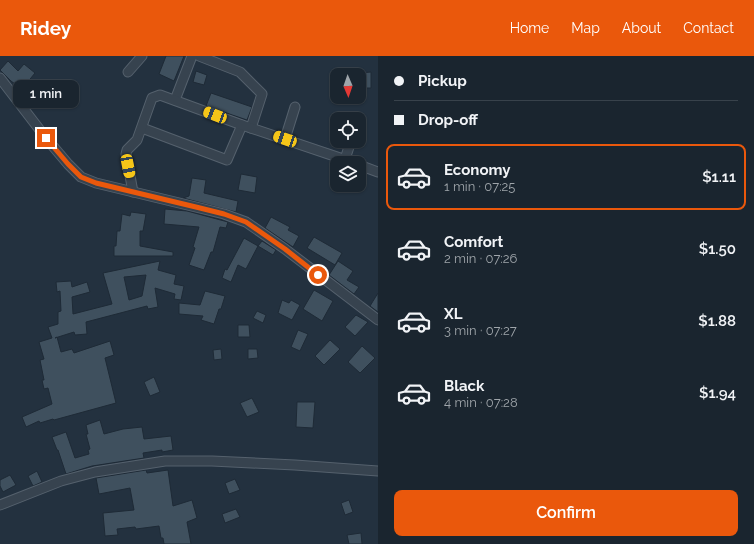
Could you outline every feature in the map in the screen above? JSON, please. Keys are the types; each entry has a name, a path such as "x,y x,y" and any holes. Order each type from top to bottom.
{"street":[{"path":"128,72 142,56"},
{"path":"175,100 192,56"},
{"path":"199,56 240,72 262,94 251,128"},
{"path":"0,78 46,138 81,177 96,183 224,214 246,222 285,249 378,320"},
{"path":"134,192 126,154 127,150 137,140 152,98 160,95 242,125 336,156"},
{"path":"285,139 294,107"},
{"path":"142,128 227,160 242,125"},
{"path":"366,168 378,172"},
{"path":"0,505 61,481 95,472 164,461 212,461 378,471"}],"building":[{"path":"166,56 184,56 174,81 159,74"},
{"path":"8,61 18,71 24,64 35,73 26,84 37,98 35,100 34,99 27,104 19,93 23,90 0,70"},
{"path":"196,71 207,75 204,85 193,82"},
{"path":"366,72 371,72 371,88 366,88"},
{"path":"56,83 70,90 65,101 51,94"},
{"path":"211,93 252,107 247,120 206,106"},
{"path":"241,174 257,177 255,193 238,190"},
{"path":"192,178 206,180 204,193 238,201 236,212 183,198 189,196"},
{"path":"165,209 187,211 228,222 226,228 220,227 213,252 211,252 204,270 189,265 195,248 193,247 199,227 164,224"},
{"path":"131,212 146,214 143,231 140,231 140,246 173,252 173,256 114,256 114,246 116,246 117,231 120,231 122,214 130,216"},
{"path":"271,217 290,227 288,230 299,236 293,247 265,228"},
{"path":"314,237 342,253 335,265 307,248"},
{"path":"244,238 258,246 246,269 238,265 231,282 222,278 225,269 227,270"},
{"path":"262,241 276,250 273,255 258,246"},
{"path":"160,261 158,270 176,275 174,284 184,286 181,300 174,299 175,294 155,288 158,307 148,309 147,306 86,322 87,334 75,335 74,332 57,337 61,352 72,349 74,353 110,341 114,355 105,358 116,403 54,420 40,423 39,421 26,427 22,417 52,404 48,388 44,389 42,380 44,380 40,360 44,359 39,342 52,338 48,327 58,324 58,312 61,311 60,291 57,292 56,282 71,281 72,287 87,282 90,292 72,297 73,314 112,304 103,273","holes":["146,275 142,296 129,300 124,277"]},
{"path":"338,261 353,271 347,280 359,287 354,294 329,275"},
{"path":"314,290 333,301 322,321 303,309"},
{"path":"205,291 225,296 214,324 201,320 203,316 179,314 179,303 200,305"},
{"path":"378,293 378,312 370,306"},
{"path":"282,300 289,303 291,300 300,305 292,320 278,313"},
{"path":"257,311 266,315 263,323 253,318"},
{"path":"356,315 368,322 355,336 345,327"},
{"path":"238,325 249,325 250,337 238,337"},
{"path":"298,330 308,334 300,351 291,347"},
{"path":"330,340 340,349 324,365 315,356"},
{"path":"362,346 375,358 360,373 348,362"},
{"path":"221,349 222,359 214,360 213,350"},
{"path":"248,349 257,349 258,358 248,359"},
{"path":"154,377 160,392 150,396 144,382"},
{"path":"252,398 259,412 247,417 240,403"},
{"path":"297,402 315,402 313,428 296,427"},
{"path":"100,420 104,434 123,429 142,427 144,439 171,436 173,450 143,453 144,458 92,466 66,474 52,437 66,432 75,458 89,454 88,450 90,449 86,434 88,434 86,425"},
{"path":"146,470 147,473 168,470 173,506 192,500 197,518 187,522 191,544 164,544 163,538 161,538 159,526 136,529 135,527 117,529 118,535 105,536 103,513 134,510 130,488 99,494 96,478"},
{"path":"37,471 42,482 33,486 28,476"},
{"path":"10,475 16,485 3,492 0,486 0,480"},
{"path":"235,479 240,490 229,494 225,483"},
{"path":"349,500 353,512 345,515 341,503"},
{"path":"236,509 240,517 225,523 222,514"},
{"path":"361,533 362,544 349,544 347,535"}],"route":[{"path":"46,138 81,177 96,183 224,214 246,222 285,249 318,275"}]}
